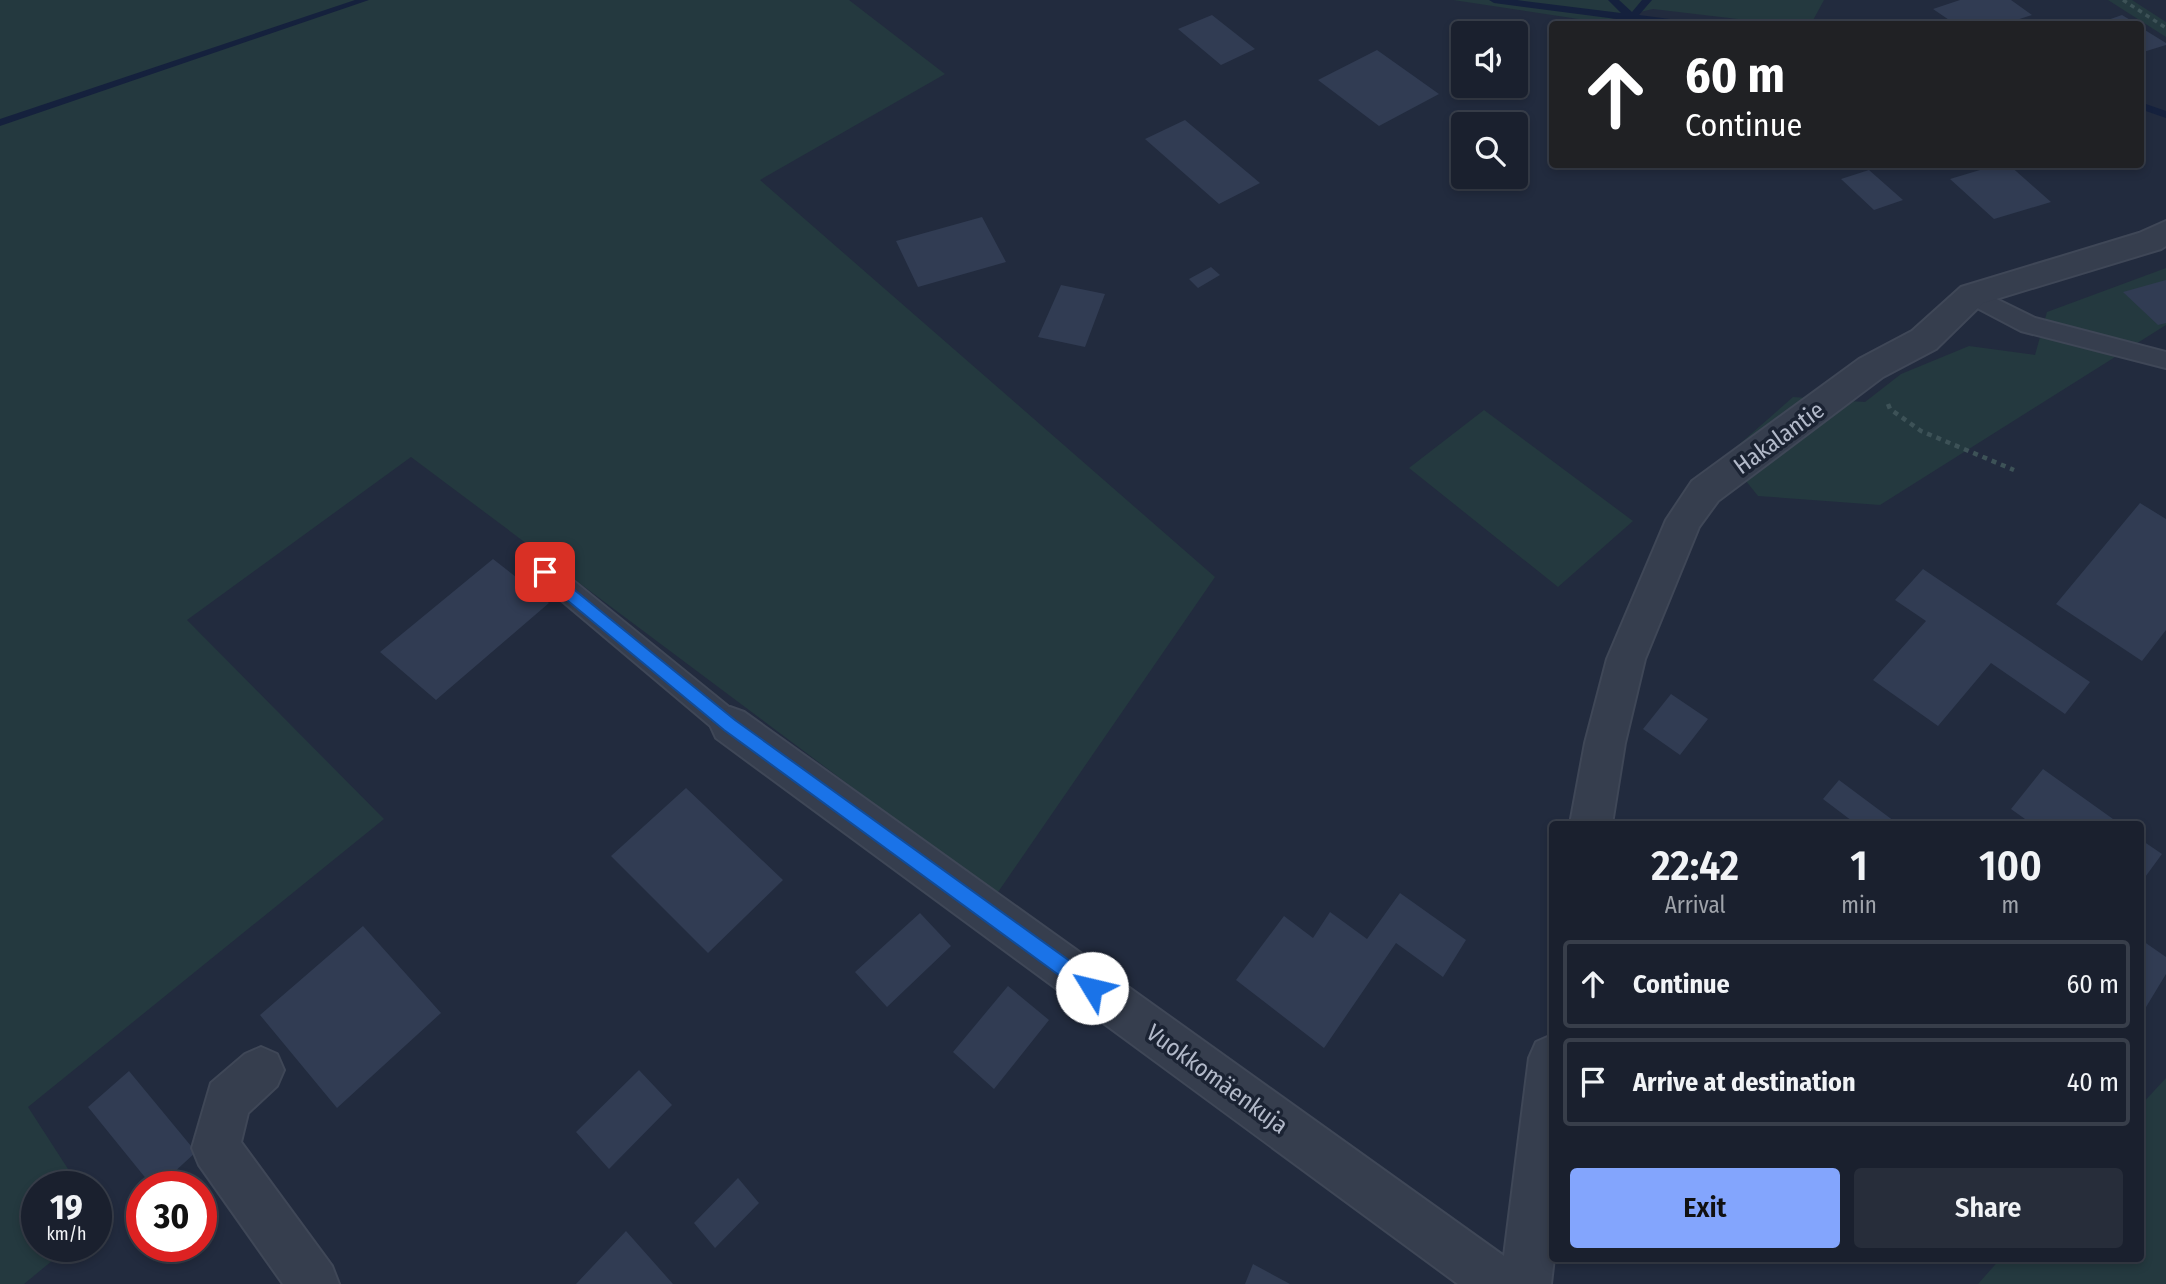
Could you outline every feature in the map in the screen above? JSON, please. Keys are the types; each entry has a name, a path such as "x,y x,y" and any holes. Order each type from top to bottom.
{"street":[{"name":"Hakalantie","path":"1592,821 1618,683 1684,520 1705,491 1871,368 1924,340 1972,295 2150,242 2166,232"},
{"name":"Vuokkomäenkuja","path":"730,725 1500,1284"},
{"path":"261,1070 228,1100 216,1148 314,1284"},
{"path":"1526,1284 1549,1084"}],"lane":[{"path":"1972,295 2029,325 2166,360"},
{"path":"545,572 730,725"}],"path":[{"path":"2123,0 2166,28"},
{"path":"1871,368 1891,410 1921,431 2014,470"}],"green space":[{"path":"0,0 849,0 945,74 760,180 1215,577 996,895 411,457 187,620 384,819 28,1107 69,1171 21,1171 21,1262 51,1262 24,1284 0,1284"},
{"path":"1453,0 1824,0 1813,21 1755,21 1653,9 1591,21"},
{"path":"2108,0 2132,0 2166,22 2166,37"},
{"path":"2166,268 2166,325 1880,505 1758,496 1726,456 1793,397 1865,402 1901,374 1969,346 2035,355 2047,312"},
{"path":"1484,410 1633,521 1558,587 1409,468"},
{"path":"2166,1078 2166,1284 1978,1284 1997,1262 2144,1262 2144,1102"}],"building":[{"path":"1960,0 2011,0 2032,15 2013,21 1951,21 1933,9"},
{"path":"1212,15 1255,49 1221,65 1178,29"},
{"path":"2122,15 2132,21 2105,21"},
{"path":"2144,29 2166,43 2144,52"},
{"path":"1377,50 1439,94 1379,126 1318,80"},
{"path":"1185,120 1260,183 1219,204 1145,139"},
{"path":"1987,168 2013,168 2051,202 1994,219 1950,179"},
{"path":"1869,170 1903,200 1874,210 1841,179"},
{"path":"982,217 1006,262 918,287 896,241"},
{"path":"1211,267 1220,275 1198,288 1189,279"},
{"path":"2166,280 2166,323 2158,325 2123,292"},
{"path":"1061,285 1105,294 1085,347 1038,337"},
{"path":"2140,503 2166,519 2166,630 2142,661 2056,604"},
{"path":"493,559 549,603 436,700 380,652"},
{"path":"1923,569 2090,682 2065,714 1991,663 1938,726 1873,680 1926,621 1895,600"},
{"path":"1671,694 1708,719 1680,755 1643,729"},
{"path":"2043,769 2116,821 2028,821 2011,809"},
{"path":"1839,780 1894,821 1852,821 1823,799"},
{"path":"686,788 783,880 708,953 611,856"},
{"path":"2144,842 2162,854 2144,879"},
{"path":"1400,893 1466,940 1443,977 1396,943 1324,1048 1236,980 1284,916 1313,938 1330,912 1367,939"},
{"path":"920,913 951,946 887,1007 855,972"},
{"path":"363,926 441,1013 337,1108 260,1015"},
{"path":"2144,942 2166,957 2166,974 2144,1010"},
{"path":"1008,986 1049,1020 994,1089 953,1052"},
{"path":"639,1070 672,1105 609,1169 576,1132"},
{"path":"129,1071 196,1152 175,1171 140,1171 88,1107"},
{"path":"738,1178 759,1203 715,1248 694,1223"},
{"path":"626,1231 673,1284 576,1284"},
{"path":"1253,1264 1290,1284 1245,1284"}],"waterway":[{"path":"0,123 364,0"},
{"path":"1494,0 1631,17"},
{"path":"1613,0 1631,17"},
{"path":"1632,17 1647,0"},
{"path":"1632,17 1661,21"},
{"path":"2144,107 2166,115"}],"route":[{"path":"545,572 730,725 1092,988"}]}
